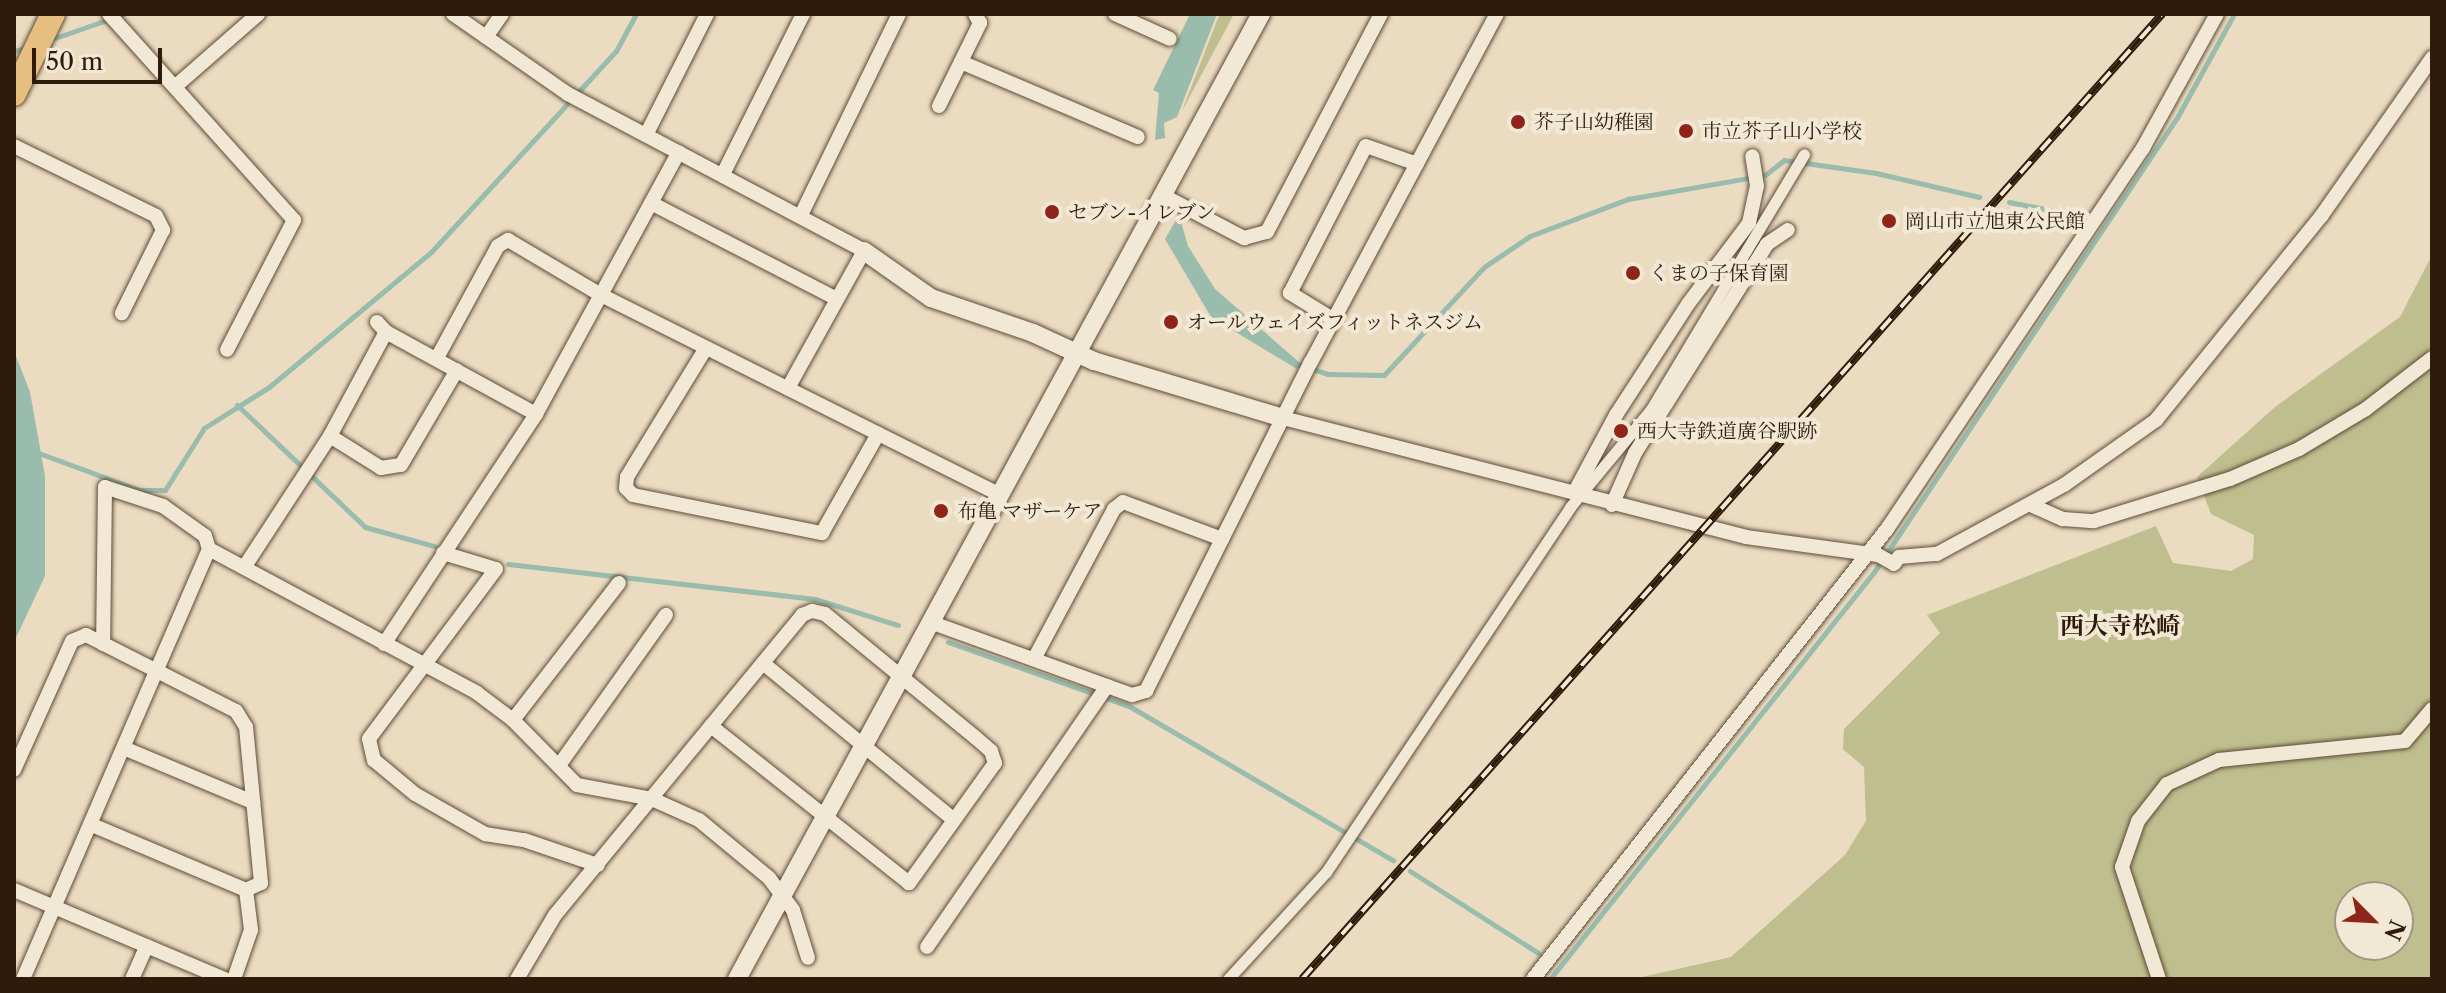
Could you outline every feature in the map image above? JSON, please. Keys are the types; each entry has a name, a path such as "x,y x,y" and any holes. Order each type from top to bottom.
{"main road":[{"path":"14,94 53,14"}],"street":[{"path":"177,85 258,14"},
{"path":"453,14 575,97 801,215 864,251 931,298 1075,353 1283,418 1612,505 1746,537 1878,556 1937,554 2031,505 2156,420 2322,215 2432,58"},
{"path":"486,37 502,14"},
{"path":"646,135 707,14"},
{"path":"723,174 803,14"},
{"path":"801,215 899,14"},
{"path":"939,106 980,23 975,14"},
{"path":"1115,14 1170,39"},
{"path":"737,979 1261,14"},
{"path":"1162,195 1244,238 1267,232 1381,14"},
{"path":"930,622 1034,659 1104,692 1139,697 1146,691 1308,368 1497,14"},
{"path":"1533,979 1878,556 2143,148 2217,14"},
{"path":"112,17 177,85 294,220 227,350"},
{"path":"961,62 1138,137"},
{"path":"14,146 156,216 163,230 122,313"},
{"path":"1334,320 1290,293 1366,146 1417,164"},
{"path":"384,644 536,414 679,152"},
{"path":"1577,494 1651,409 1804,154"},
{"path":"1228,979 1290,915 1351,837 1577,494 1616,415 1688,304 1749,223 1754,171"},
{"path":"651,203 837,299"},
{"path":"1612,505 1635,453 1767,244 1788,230"},
{"path":"438,356 498,246 508,240 601,295 998,494"},
{"path":"788,388 864,251"},
{"path":"245,566 330,436 381,327 438,356 536,414"},
{"path":"706,348 627,477 626,488 633,495 822,533 878,434"},
{"path":"2031,505 2063,519 2094,521 2230,479 2312,441 2366,409 2432,358"},
{"path":"330,436 381,468 401,465 457,370"},
{"path":"23,979 159,674 209,549 205,536 163,506 105,487 103,644"},
{"path":"1034,659 1114,509 1123,502 1222,539"},
{"path":"209,549 426,666 513,720 560,764 577,785 652,799 699,820 769,878 800,927 808,958"},
{"path":"443,553 496,569 369,739 374,760 415,794 485,834 524,840 598,865"},
{"path":"513,720 619,583"},
{"path":"517,979 555,915 598,865 711,726 763,663 812,611 825,614 991,751 995,763 909,883 711,726"},
{"path":"560,764 666,615"},
{"path":"14,770 72,641 86,635 236,711 246,727 261,883 246,890 92,825"},
{"path":"763,663 954,820"},
{"path":"927,947 1104,692"},
{"path":"2159,979 2122,867 2138,821 2167,784 2219,760 2405,741 2432,709"},
{"path":"126,749 253,802"},
{"path":"14,890 225,979"},
{"path":"234,979 251,930 246,890"},
{"path":"132,979 147,946"}],"shaded area":[{"path":"1190,14 1217,14 1177,117 1164,123 1165,138 1155,140 1159,93 1153,90"},
{"path":"1220,14 1234,14 1182,111 1216,23"},
{"path":"1179,215 1188,246 1215,289 1300,363 1297,369 1211,317 1165,239"},
{"path":"2432,255 2432,979 1633,979 1731,957 1845,855 1866,821 1864,767 1843,749 1844,729 1940,633 1927,615 2156,526 2173,563 2231,571 2253,559 2254,535 2211,514 2197,477 2275,407 2400,317"},
{"path":"14,351 30,392 45,476 45,576 14,642"}],"waterway":[{"path":"55,38 124,14"},
{"path":"36,452 139,490 165,490 204,428 269,387 432,251 616,51 636,14"},
{"path":"1550,979 1874,572 2178,116 2234,14"},
{"path":"14,51 25,48"},
{"path":"1294,363 1328,374 1384,375 1484,267 1530,236 1628,199 1765,175 1784,160 1876,173 1979,197"},
{"path":"2009,202 2086,217"},
{"path":"237,405 365,527 434,546"},
{"path":"508,564 815,599 898,625"},
{"path":"948,642 1129,706 1393,860"},
{"path":"1410,871 1538,953"}],"railway":[{"path":"1302,979 2162,14"}],"place":[{"name":"芥子山幼稚園","path":"1518,122"},
{"name":"市立芥子山小学校","path":"1686,131"},
{"name":"セブン-イレブン","path":"1052,212"},
{"name":"岡山市立旭東公民館","path":"1889,221"},
{"name":"くまの子保育園","path":"1633,273"},
{"name":"オールウェイズフィットネスジム","path":"1171,322"},
{"name":"西大寺鉄道廣谷駅跡","path":"1621,431"},
{"name":"布亀 マザーケア","path":"941,511"}],"district":[{"name":"西大寺松崎","path":"2120,626"}]}
